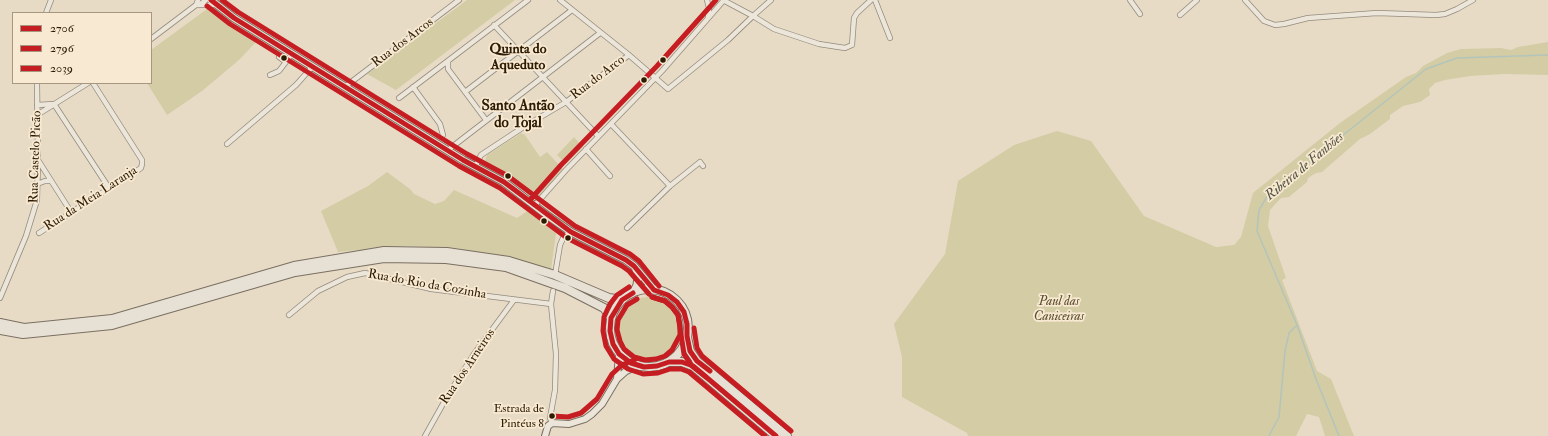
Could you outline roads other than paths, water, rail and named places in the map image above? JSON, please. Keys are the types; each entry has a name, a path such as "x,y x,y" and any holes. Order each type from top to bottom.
{"highway":[{"path":"0,323 24,328 112,319 294,266 384,251 447,252 509,261 555,275 609,298 622,300"},
{"path":"0,330 23,334 112,325 295,272 384,258 446,259 506,267 565,288 604,308 611,318"},
{"path":"776,436 693,366 682,362 669,362 657,366 644,367 631,363 619,354 613,344 610,331 611,318 622,300 633,293 644,290 654,290 668,295 677,302 684,312 690,351 697,361 787,436"},
{"path":"669,362 677,355 687,336"}],"main road":[{"path":"211,0 234,18 475,167 504,182 571,232 634,266 654,290"},
{"path":"633,293 637,285 638,276 634,266"}],"street":[{"path":"46,12 51,0"},
{"path":"152,38 198,3 206,0"},
{"name":"Rua dos Arcos","path":"346,86 459,0"},
{"path":"399,98 528,0"},
{"path":"560,0 629,55 668,89 728,40 770,0"},
{"path":"535,205 598,136 656,78 724,0 774,29 819,44 845,48 852,45 854,18 857,13 871,0"},
{"path":"875,0 890,38"},
{"path":"1130,0 1140,14"},
{"path":"1180,15 1197,0"},
{"path":"1245,0 1264,21 1275,25 1313,18 1377,13 1402,15 1445,14 1473,0"},
{"path":"707,1 719,6"},
{"path":"707,1 709,13 708,20"},
{"path":"198,3 218,5"},
{"path":"465,92 572,10"},
{"path":"494,25 598,136"},
{"path":"448,150 600,33"},
{"path":"270,75 279,71 292,54"},
{"name":"Rua do Arco","path":"475,167 481,156 522,128 566,102 629,55"},
{"path":"279,57 286,62"},
{"path":"448,61 448,69 486,120"},
{"path":"227,144 290,90 313,66"},
{"name":"Rua Castelo Picão","path":"0,298 26,236 37,200 37,84"},
{"path":"38,115 86,84"},
{"name":"Rua da Meia Laranja","path":"39,233 141,168 142,160 94,84"},
{"path":"413,87 440,124 443,135"},
{"path":"37,105 54,104"},
{"path":"54,104 109,188"},
{"path":"611,124 670,186"},
{"path":"586,149 610,176"},
{"path":"38,160 71,212"},
{"path":"627,228 670,186 700,162 703,166"},
{"path":"37,184 45,181 51,181"},
{"path":"555,275 560,245 564,236 571,232"},
{"name":"Rua do Rio da Cozinha","path":"289,315 324,288 347,277 365,273 431,289 551,304"},
{"path":"552,423 550,418 555,390 556,354 551,304 553,291"},
{"name":"Rua dos Arneiros","path":"425,436 448,395 474,354 514,300"},
{"path":"617,379 619,354"},
{"path":"545,436 548,426 552,423 569,424 585,419 602,404 617,379 626,371 638,365"}],"waterway":[{"name":"Ribeira de Fanhões","path":"1339,436 1316,379 1297,325 1257,231 1259,210 1268,195 1426,69 1457,58 1548,55"},
{"name":"Ribeira de Fanhões","path":"1269,436 1279,417 1285,351 1289,333 1296,326"}],"place":[{"name":"Estrada de Pintéus 8","path":"552,416"}],"district":[{"name":"Quinta do Aqueduto","path":"518,58"},
{"name":"Santo Antão do Tojal","path":"518,116"}],"park label":[{"name":"Paul das Caniceiras","path":"1059,310"}]}
